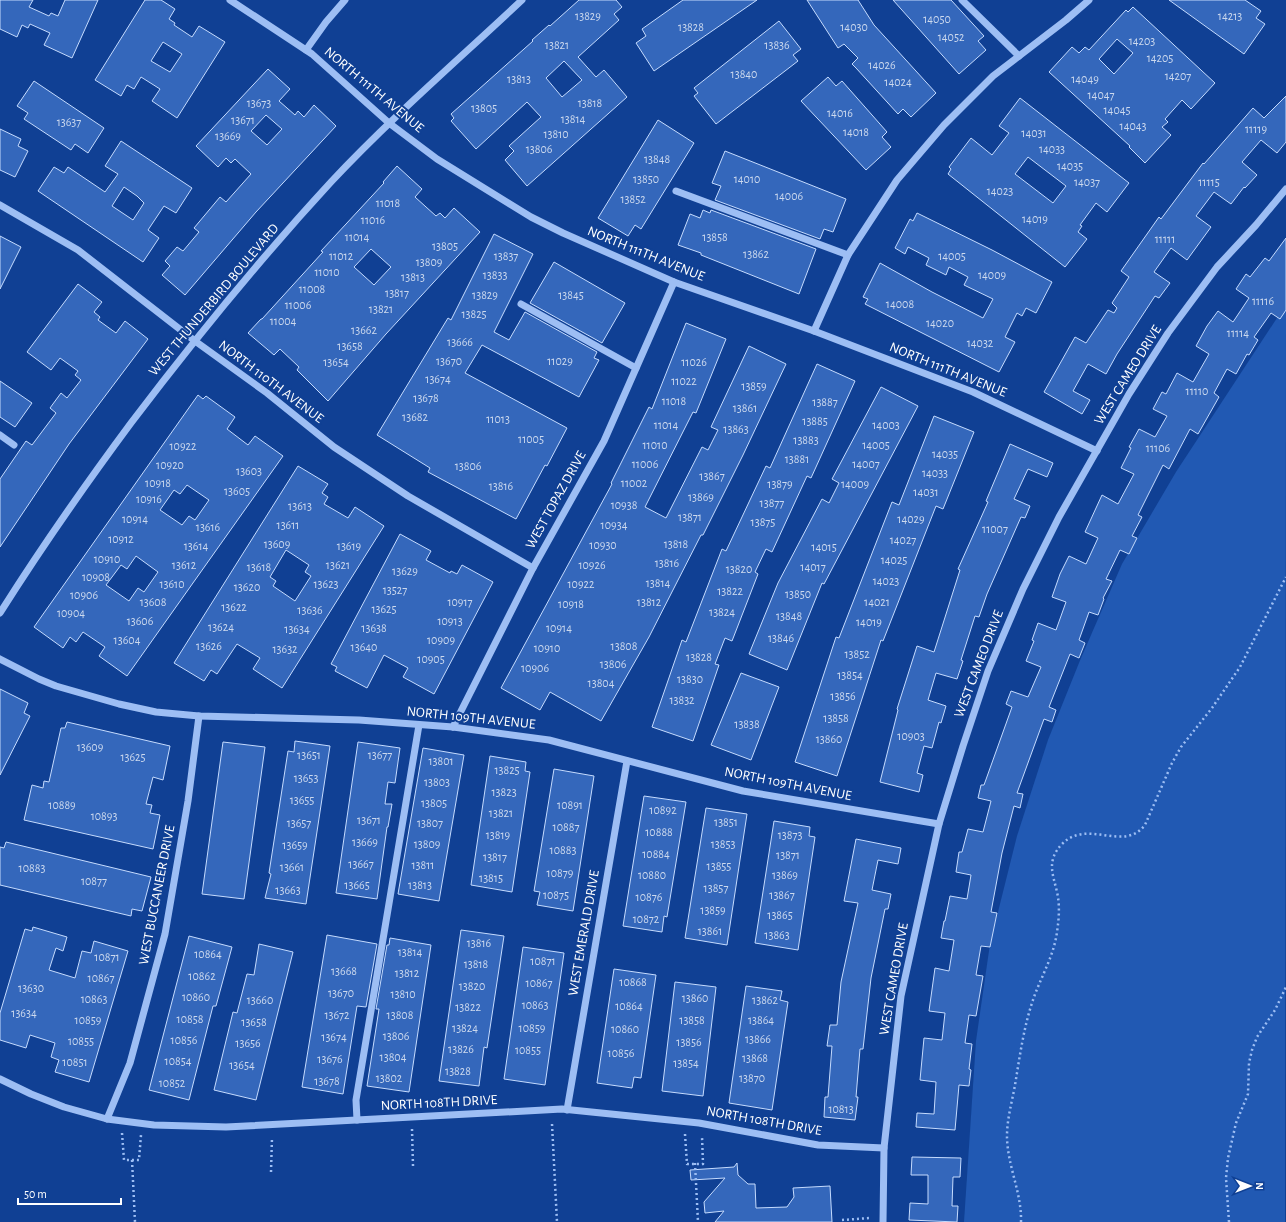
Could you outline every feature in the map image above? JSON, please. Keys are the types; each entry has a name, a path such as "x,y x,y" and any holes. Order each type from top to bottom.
{"street":[{"name":"NORTH 111TH AVENUE","path":"230,0 306,50 332,71 390,123 437,159 531,217 674,282 814,331 972,392 1097,451"},
{"path":"306,50 326,22 345,0"},
{"name":"WEST THUNDERBIRD BOULEVARD","path":"0,613 50,536 91,478 222,306 331,182 390,123 522,0"},
{"path":"962,0 1019,56"},
{"path":"814,331 848,255 897,180 925,146 993,76 1066,20 1089,0"},
{"name":"WEST CAMEO DRIVE","path":"883,1222 884,1148 901,996 939,824 988,671 1033,569 1060,517 1129,394 1168,333 1217,267 1286,189"},
{"path":"676,191 848,255"},
{"name":"NORTH 110TH AVENUE","path":"0,205 78,250 195,341 266,393 334,447 408,496 533,568"},
{"name":"WEST TOPAZ DRIVE","path":"453,727 533,568 604,441 674,282"},
{"path":"521,304 636,368"},
{"path":"0,434 14,444"},
{"name":"NORTH 109TH AVENUE","path":"0,659 56,686 119,704 156,712 199,716 359,720 453,727 549,740 743,791 939,824"},
{"name":"WEST BUCCANEER DRIVE","path":"107,1119 130,1063 165,934 188,801 199,716"},
{"path":"357,1120 356,1100 419,725"},
{"name":"WEST EMERALD DRIVE","path":"567,1110 627,760"},
{"name":"NORTH 108TH DRIVE","path":"0,1079 31,1094 64,1107 107,1119 154,1125 226,1127 567,1110 699,1123 818,1145 884,1148"}],"path":[{"path":"1021,1222 1020,1207 1009,1156 1007,1135 1027,1017 1034,996 1050,960 1056,938 1058,904 1057,892 1052,876 1052,865 1055,855 1061,845 1077,835 1093,834 1126,837 1135,835 1145,825 1172,763 1240,667 1286,577"},
{"path":"1228,1222 1226,1178 1228,1158 1236,1123 1248,1094 1249,1063 1252,1050 1258,1037 1275,1010 1286,987"},
{"path":"552,1124 557,1222"},
{"path":"412,1129 413,1166"},
{"path":"122,1133 124,1160 139,1160 141,1136"},
{"path":"686,1134 687,1164 703,1164 702,1136"},
{"path":"271,1172 272,1137"},
{"path":"132,1160 135,1222"},
{"path":"695,1164 698,1222"},
{"path":"842,1220 870,1218"}],"shaded area":[{"path":"1286,308 1285,1222 964,1222 976,1041 990,944 1017,836 1048,740 1081,658 1122,564 1176,472 1277,318"}],"building":[{"path":"0,0 33,0 29,7 49,16 51,13 58,16 65,0 98,0 72,58 44,45 50,33 30,24 28,28 22,25 17,37 0,29"},
{"path":"145,0 161,0 175,9 169,19 175,23 174,25 192,37 199,26 225,42 177,118 152,101 160,89 141,77 134,89 127,85 121,96 95,80","holes":["163,42 182,54 170,72 151,61"]},
{"path":"579,0 616,0 622,7 614,14 619,20 578,57 596,77 604,70 627,97 527,186 505,160 514,151 509,146 541,117 527,102 476,149 451,121 454,118 451,114 533,41 532,40 549,25 550,26","holes":["564,61 582,80 562,97 546,78"]},
{"path":"683,0 757,0 654,71 636,43 646,36 642,29"},
{"path":"807,0 858,0 874,25 936,93 911,117 903,109 898,114 852,64 858,58 844,44 838,48"},
{"path":"893,0 951,0 984,36 978,41 986,50 959,74"},
{"path":"1169,0 1245,0 1261,11 1256,18 1265,24 1244,54"},
{"path":"1133,7 1215,83 1191,109 1182,100 1165,119 1168,122 1162,127 1171,135 1145,163 1129,147 1130,146 1049,72 1072,47 1079,53 1085,47 1089,50 1126,10 1128,12","holes":["1117,39 1133,53 1114,74 1099,59"]},
{"path":"779,21 801,49 793,55 798,61 716,124 694,96 698,93 694,88"},
{"path":"268,69 290,89 279,101 295,115 298,111 304,117 314,105 336,126 256,212 185,295 162,275 170,266 165,261 177,247 183,251 199,232 194,228 220,197 226,202 251,174 235,159 231,163 226,158 218,167 196,146","holes":["266,115 282,129 267,145 251,131"]},
{"path":"828,77 836,86 842,81 887,132 882,137 891,147 866,170 801,101"},
{"path":"34,81 104,128 88,153 75,144 71,150 24,119 28,113 17,106"},
{"path":"1286,96 1286,142 1277,153 1261,140 1242,162 1257,175 1245,188 1244,187 1231,204 1214,192 1196,216 1211,227 1187,260 1171,248 1154,272 1170,283 1159,298 1155,296 1117,354 1106,374 1088,364 1073,391 1090,400 1082,414 1044,392 1075,337 1086,343 1108,310 1114,313 1117,308 1112,303 1129,277 1121,271 1159,217 1161,219 1203,163 1204,164 1253,108 1264,118"},
{"path":"1020,98 1129,183 1107,212 1096,203 1080,225 1082,226 1078,232 1087,239 1065,267 948,174 951,169 949,167 971,138 992,155 1009,133 999,126","holes":["1028,157 1066,186 1053,203 1015,174"]},
{"path":"658,120 694,143 641,229 635,225 628,236 598,218"},
{"path":"0,129 21,139 18,146 28,151 15,177 0,170"},
{"path":"121,141 192,188 176,213 164,206 148,230 159,238 143,262 38,191 54,167 64,173 68,167 105,192 118,174 105,166","holes":["124,187 144,203 133,220 112,206"]},
{"path":"725,151 846,199 833,232 824,229 820,239 715,200 721,186 712,183"},
{"path":"397,166 422,189 415,197 436,216 440,213 445,218 454,208 480,232 386,334 328,401 297,370 299,367 280,349 274,355 248,333 323,252 321,251 384,183 383,182","holes":["371,249 391,267 374,285 354,267"]},
{"path":"703,210 710,213 711,210 816,249 799,294 701,255 701,253 678,245 690,214 700,218"},
{"path":"917,213 1052,282 1036,313 1026,308 1022,316 1017,313 1005,337 1015,342 999,372 865,304 868,299 863,297 880,263 983,318 993,299 964,285 968,277 949,267 946,275 926,265 929,258 908,247 905,254 895,248 910,219 913,221"},
{"path":"494,234 533,254 494,332 509,340 525,312 597,352 594,358 599,360 579,397 482,345 465,373 567,428 516,519 428,472 430,468 377,435 448,318 451,320"},
{"path":"0,236 21,247 0,289"},
{"path":"1286,238 1286,310 1280,319 1271,313 1254,337 1258,340 1249,355 1247,354 1236,374 1227,369 1214,393 1219,397 1198,434 1190,429 1169,469 1163,465 1138,515 1142,517 1132,536 1137,538 1129,554 1120,550 1106,579 1112,581 1103,598 1104,599 1098,615 1089,612 1079,640 1085,643 1079,658 1070,654 1049,707 1056,710 1052,722 1044,719 1017,793 1023,794 1020,808 1014,806 1002,853 991,912 997,913 990,947 981,946 976,975 983,976 976,1016 969,1015 965,1043 972,1044 969,1069 971,1070 969,1086 959,1085 955,1130 916,1127 917,1113 934,1114 936,1082 920,1080 924,1038 942,1040 945,1013 929,1011 935,968 949,971 954,940 941,938 950,896 967,899 971,875 956,872 959,852 962,852 968,829 983,832 991,801 978,798 981,785 984,785 1012,707 1006,704 1011,691 1028,697 1041,667 1026,661 1034,641 1032,640 1038,623 1056,630 1066,602 1052,597 1060,574 1069,556 1086,564 1098,538 1085,532 1102,495 1118,504 1134,474 1121,468 1131,448 1129,447 1139,429 1155,437 1167,416 1153,409 1162,392 1166,394 1177,373 1193,382 1209,354 1196,346 1207,326 1218,311 1233,322 1249,298 1236,289 1246,274 1250,277 1265,258 1269,261"},
{"path":"554,262 625,303 602,343 530,303"},
{"path":"78,284 102,302 94,312 100,317 98,320 116,333 125,321 148,339 69,444 0,547 0,479 26,441 32,445 56,413 50,408 61,393 67,398 81,380 75,375 78,371 60,358 51,370 27,352"},
{"path":"686,323 726,339 696,413 693,412 645,507 666,518 702,447 708,450 718,430 711,427 749,346 786,364 703,535 701,535 649,637 601,721 550,692 540,710 501,688 612,484 611,483 649,407 652,409"},
{"path":"817,364 855,381 811,478 807,476 772,552 766,549 755,572 758,574 732,641 725,638 715,664 719,665 693,741 652,727 682,640 686,642 722,549 726,551 766,466 770,468"},
{"path":"0,381 32,403 15,427 0,417"},
{"path":"881,387 918,406 824,584 822,583 787,670 749,654 778,583 822,499 829,503 839,483 832,479"},
{"path":"198,395 203,399 206,396 235,417 227,429 248,445 255,436 283,456 127,676 99,656 105,647 83,632 76,642 70,637 63,648 34,627","holes":["187,485 209,500 195,520 189,516 182,525 160,510 174,490 180,494","136,556 158,572 144,592 138,588 129,601 106,585 121,565 127,569"]},
{"path":"934,416 974,432 943,509 936,506 883,641 881,640 837,776 795,762 836,637 839,638 892,502 899,505"},
{"path":"1010,444 1053,463 1047,477 1028,469 1014,499 1030,506 1025,518 1021,517 987,594 979,617 975,616 961,660 963,661 957,679 936,673 928,700 946,706 941,723 939,722 932,748 924,746 917,773 923,775 919,792 880,782 898,710 897,709 917,646 934,652 960,570 958,569 988,502 986,501"},
{"path":"298,466 328,484 322,493 328,497 324,504 348,518 355,507 384,526 282,688 253,669 260,658 237,644 217,674 211,670 204,681 174,663","holes":["286,550 309,565 305,572 311,576 295,601 273,586 276,581 270,577"]},
{"path":"400,534 431,551 426,560 450,573 451,571 457,574 462,565 493,582 434,694 403,677 408,668 384,655 367,688 335,671 337,667 331,664"},
{"path":"741,673 779,687 751,760 711,745"},
{"path":"0,689 28,703 24,713 30,716 0,775"},
{"path":"67,722 170,746 163,780 153,777 146,804 152,805 150,813 160,815 153,849 24,820 32,785 43,788 44,781 49,782 61,728 65,728"},
{"path":"295,741 330,746 306,904 265,898 271,874 269,873 288,751 294,752"},
{"path":"223,742 265,747 244,899 202,894"},
{"path":"358,742 400,748 395,783 388,782 385,804 392,804 387,827 377,899 336,893"},
{"path":"423,748 464,755 439,901 398,894"},
{"path":"490,756 526,762 525,771 530,772 512,892 471,885"},
{"path":"554,769 594,776 573,911 537,905 540,892 534,891"},
{"path":"644,796 686,802 667,917 664,916 662,932 623,926"},
{"path":"706,808 747,814 727,945 685,938"},
{"path":"774,821 810,827 809,836 815,837 798,950 755,943"},
{"path":"856,839 901,848 898,864 878,860 872,890 891,894 888,909 885,909 871,978 863,1049 860,1049 856,1097 858,1097 855,1120 824,1117 825,1097 828,1097 832,1046 827,1046 830,1025 837,1025 841,982 858,903 844,901"},
{"path":"6,842 151,877 142,911 132,909 131,916 0,885 0,847 4,848"},
{"path":"33,927 67,937 63,951 56,948 49,970 75,978 82,951 91,953 94,941 128,951 89,1082 55,1072 59,1060 51,1057 55,1043 30,1035 26,1048 0,1040 0,1013 25,929 32,931"},
{"path":"461,930 504,936 487,1048 484,1047 479,1086 439,1081"},
{"path":"327,935 377,944 366,1007 357,1006 343,1094 302,1087"},
{"path":"189,936 232,947 216,1006 213,1006 189,1100 149,1090"},
{"path":"390,938 431,945 409,1092 367,1086 379,1009 376,1009 387,945 389,945"},
{"path":"259,944 293,952 256,1100 214,1090 233,1012 237,1013 247,974 254,975"},
{"path":"523,947 564,953 545,1085 504,1079"},
{"path":"614,969 656,975 641,1078 634,1077 632,1088 597,1083"},
{"path":"675,982 716,987 703,1096 662,1091"},
{"path":"746,986 782,991 780,1000 788,1002 772,1110 729,1103"},
{"path":"912,1157 961,1158 960,1177 953,1177 952,1206 958,1206 957,1222 909,1220 910,1203 928,1204 928,1175 911,1175"},
{"path":"737,1163 738,1175 748,1184 755,1184 756,1208 787,1207 794,1197 793,1188 830,1186 832,1222 715,1222 724,1211 705,1213 704,1202 725,1178 691,1180 690,1170 734,1167"}]}
